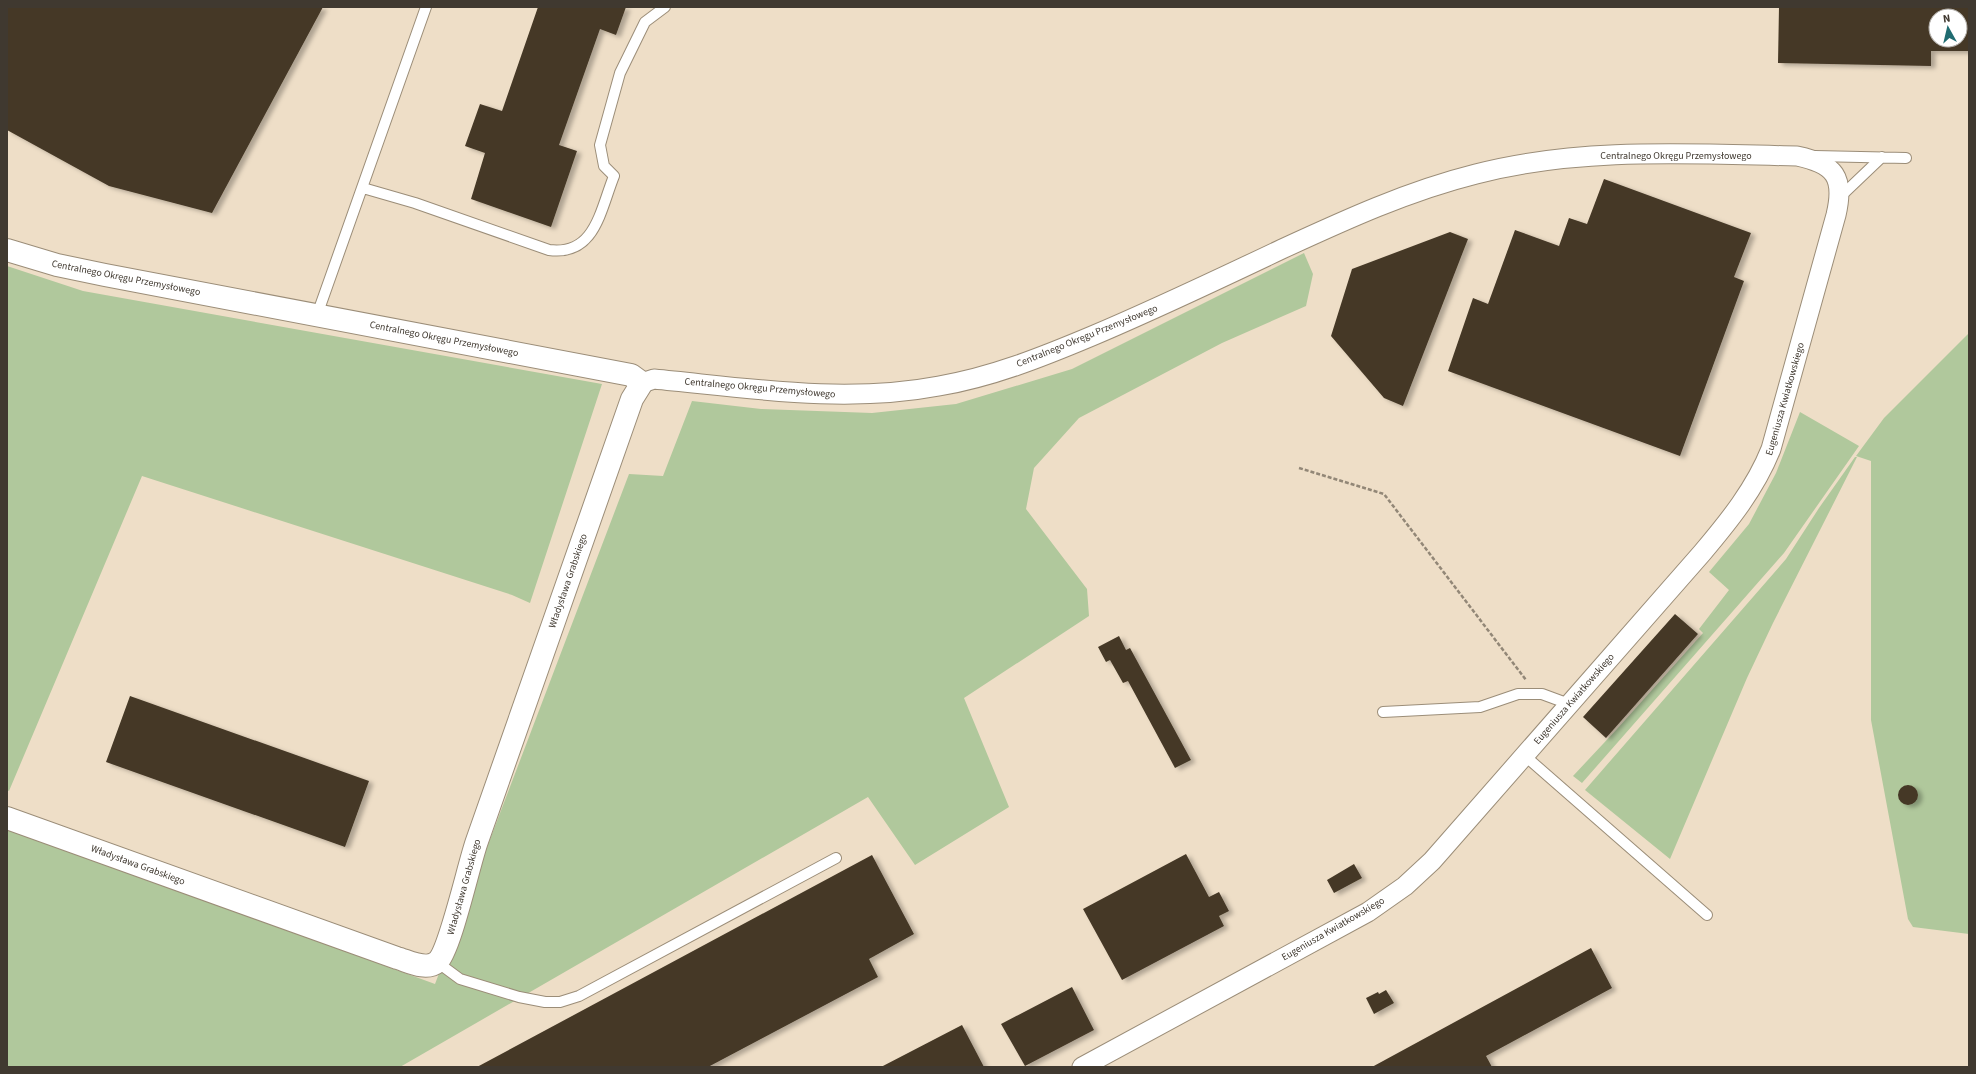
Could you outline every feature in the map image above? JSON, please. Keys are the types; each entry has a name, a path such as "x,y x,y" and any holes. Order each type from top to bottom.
{"street":[{"name":"Centralnego Okręgu Przemysłowego","path":"7,250 57,265 105,275 631,375 642,383 654,379 774,391 840,394 904,391 941,386 974,378 1039,358 1134,319 1364,211 1424,189 1476,173 1522,164 1618,154 1797,156 1821,162"},
{"name":"Eugeniusza Kwiatkowskiego","path":"1082,1067 1368,912 1405,886 1432,861 1717,536 1759,476 1771,449 1787,397 1840,197 1839,187 1835,177 1821,162"},
{"name":"Władysława Grabskiego","path":"7,818 397,958 424,965 437,962 444,952 450,936 475,846 632,399 642,383"}],"lane":[{"path":"317,315 426,7"},
{"path":"363,188 415,203 549,250 562,252 575,249 592,234 614,176 604,166 600,145 620,73 645,22 665,7"},
{"path":"1797,156 1906,158"},
{"path":"1840,197 1882,157"},
{"path":"1383,712 1480,707 1518,694 1542,694 1569,704"},
{"path":"1524,755 1707,915"},
{"path":"437,962 460,979 488,988 545,1002 560,1002 579,996 836,858"}],"path":[{"path":"1298,468 1384,494 1537,694"}],"green space":[{"path":"1304,253 1313,274 1306,306 1222,343 1079,418 1034,468 1026,509 1087,589 1089,616 964,698 1009,807 915,865 868,797 400,1067 7,1067 7,828 435,984 629,474 663,476 692,401 761,409 872,413 956,404 1072,369"},
{"path":"7,266 83,291 602,384 530,603 512,595 142,476 9,791 7,790"},
{"path":"1969,333 1969,934 1913,927 1908,919 1871,720 1871,461 1856,456 1884,418"},
{"path":"1800,412 1859,446 1784,553 1582,783 1573,776 1703,633 1699,629 1729,590 1709,572 1749,524 1776,473"},
{"path":"1855,457 1857,457 1773,623 1747,678 1670,859 1585,790 1786,559 1819,508"}],"building":[{"path":"7,7 323,7 212,213 109,186 7,130"},
{"path":"538,7 626,7 616,35 600,29 559,145 577,151 551,227 471,199 485,153 465,146 480,104 502,111"},
{"path":"1779,7 1969,7 1969,51 1931,51 1931,66 1778,63"},
{"path":"1604,179 1751,233 1734,277 1744,281 1680,456 1448,371 1473,298 1488,304 1515,230 1559,246 1569,218 1587,224"},
{"path":"1450,232 1468,239 1403,406 1384,398 1331,336 1352,269"},
{"path":"1675,614 1698,634 1606,738 1583,717"},
{"path":"1119,636 1126,650 1130,648 1191,760 1175,768 1128,681 1123,683 1110,660 1106,662 1098,647"},
{"path":"130,696 369,781 345,847 106,762"},
{"path":"1904,785 1912,785 1918,791 1918,799 1912,805 1904,805 1898,799 1898,791"},
{"path":"1186,854 1209,897 1219,892 1229,911 1219,916 1224,926 1122,980 1083,909"},
{"path":"872,855 914,934 869,959 878,977 708,1067 477,1067"},
{"path":"1354,864 1362,878 1334,893 1327,880"},
{"path":"1591,948 1612,988 1486,1056 1492,1067 1372,1067"},
{"path":"1072,987 1094,1030 1025,1066 1001,1024"},
{"path":"1386,990 1394,1003 1374,1014 1366,998"},
{"path":"962,1025 984,1067 881,1067"}]}
